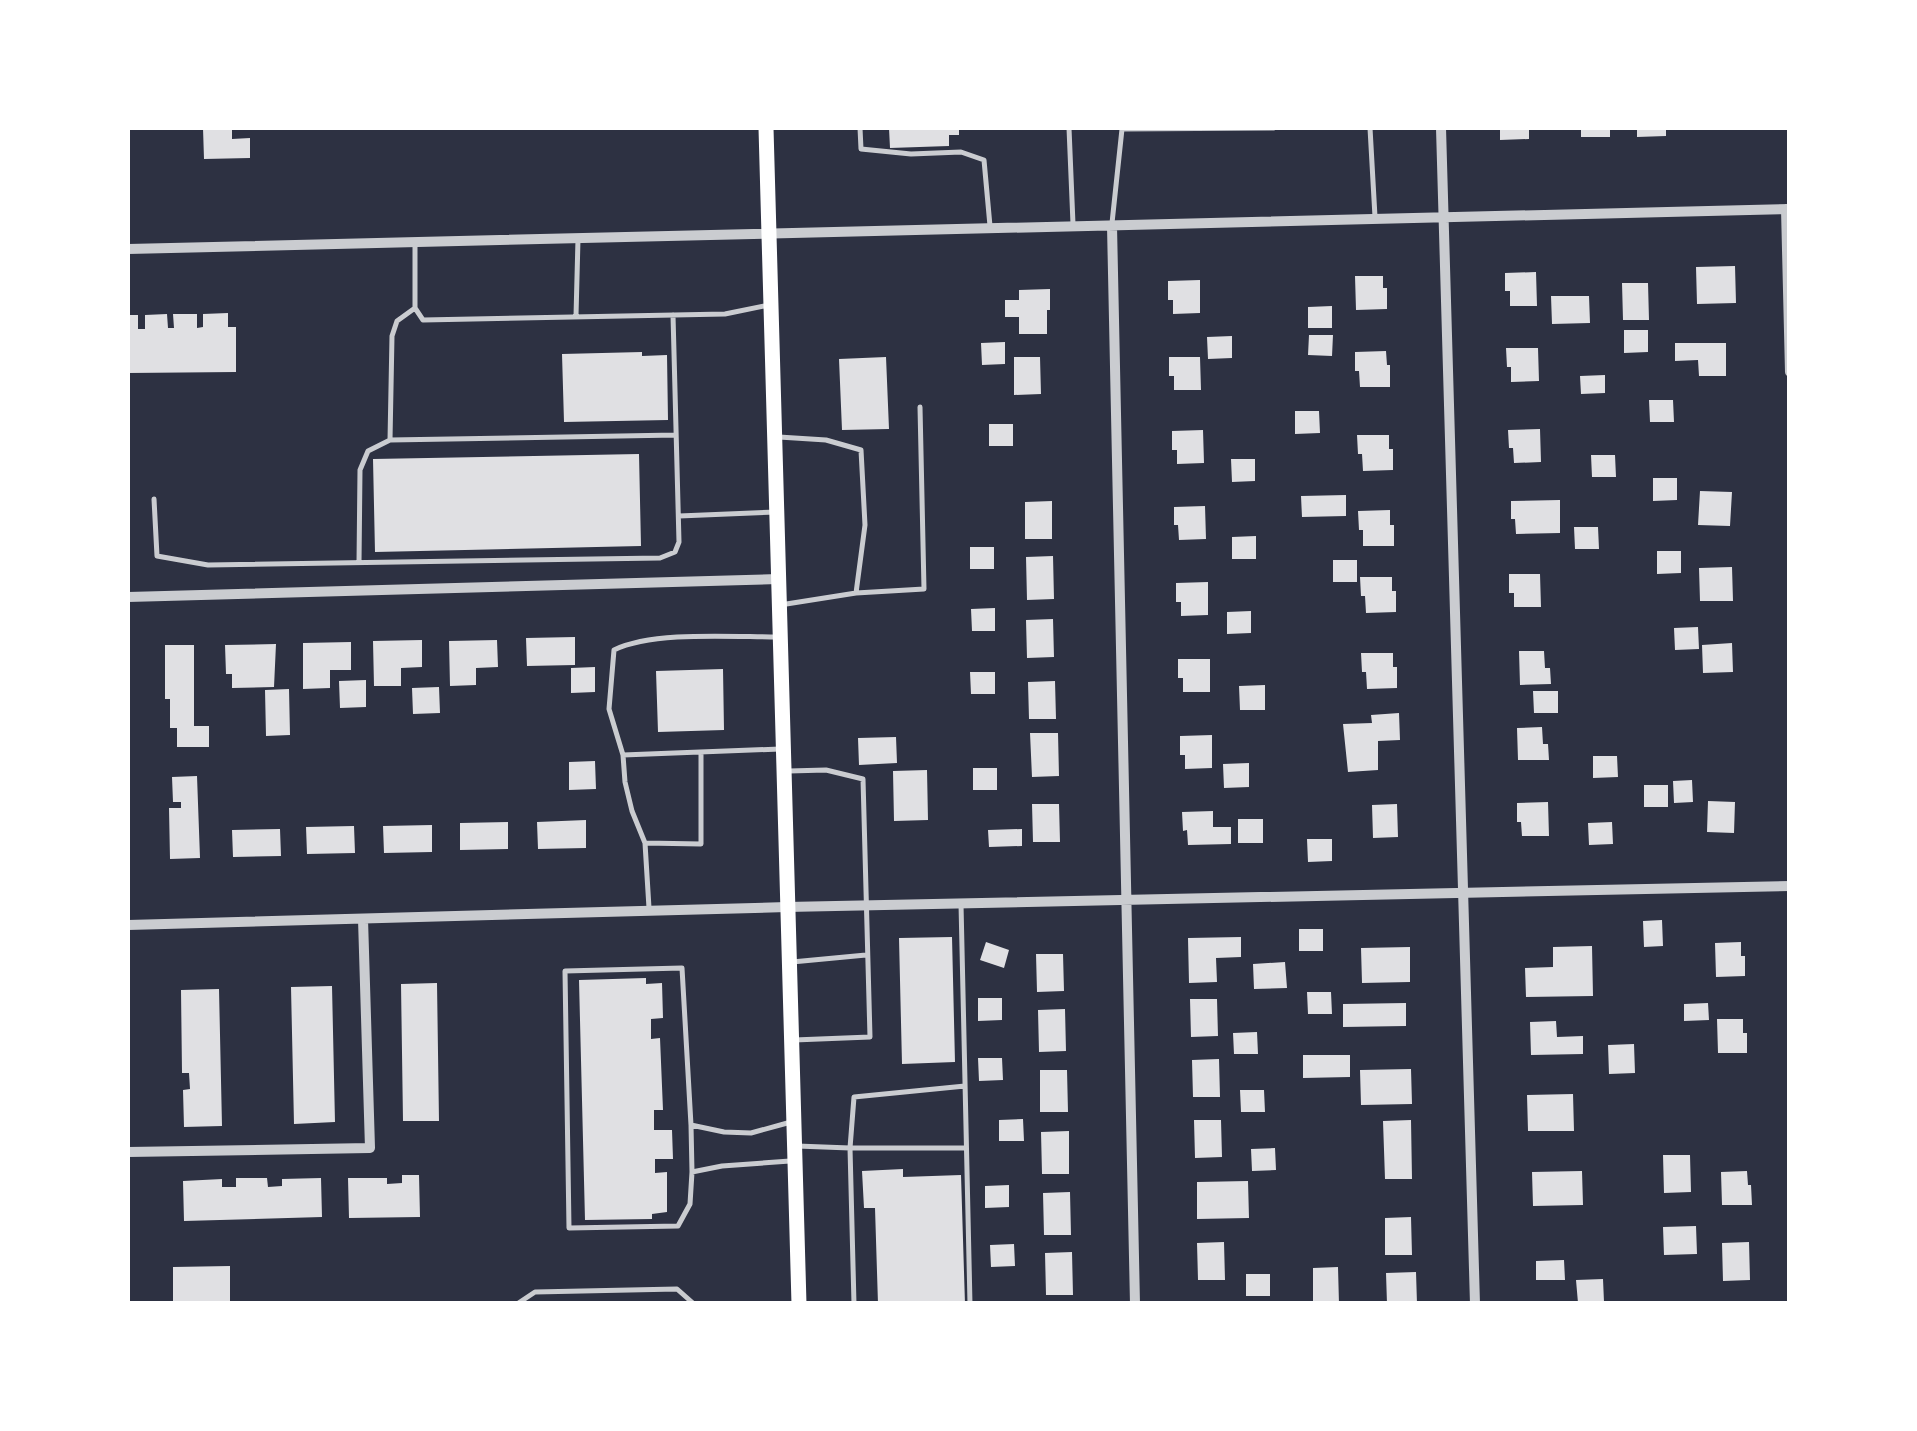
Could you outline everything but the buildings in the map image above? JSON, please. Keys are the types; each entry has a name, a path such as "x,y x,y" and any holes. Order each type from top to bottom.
{"main road":[{"path":"766,128 798,1304"}],"street":[{"path":"1441,128 1475,1304"},
{"path":"128,248 1788,209 1790,372"},
{"path":"1112,226 1135,1304"},
{"path":"128,597 778,580"},
{"path":"128,925 1790,886"},
{"path":"128,1152 370,1148 363,919"}],"lane":[{"path":"860,128 861,149 911,154 961,152 984,160 991,229"},
{"path":"1069,128 1073,227"},
{"path":"1112,226 1122,129 1274,128"},
{"path":"1370,128 1376,220"},
{"path":"576,316 578,239"},
{"path":"415,242 415,308 422,320 725,314 771,305"},
{"path":"390,440 392,336 397,321 415,308"},
{"path":"154,499 157,556 208,565 660,558 675,552 680,542 673,315"},
{"path":"778,605 856,593 924,589 920,406"},
{"path":"359,563 360,470 368,451 390,440 676,436"},
{"path":"774,437 826,440 861,450 866,525 856,593"},
{"path":"678,516 776,512"},
{"path":"649,911 645,843 632,811 623,755 609,709 614,650 632,641 664,638 779,637"},
{"path":"623,755 783,749"},
{"path":"645,843 701,844 700,752"},
{"path":"784,772 826,770 863,778 870,1036 791,1040"},
{"path":"961,904 970,1304"},
{"path":"789,962 867,955"},
{"path":"682,968 692,1172 690,1204 678,1226 569,1228 565,971 682,968"},
{"path":"854,1304 850,1148 854,1097 965,1086"},
{"path":"690,1126 751,1133 794,1121"},
{"path":"692,1172 794,1153 850,1148 966,1148"},
{"path":"517,1304 535,1292 677,1290 694,1304"}]}
